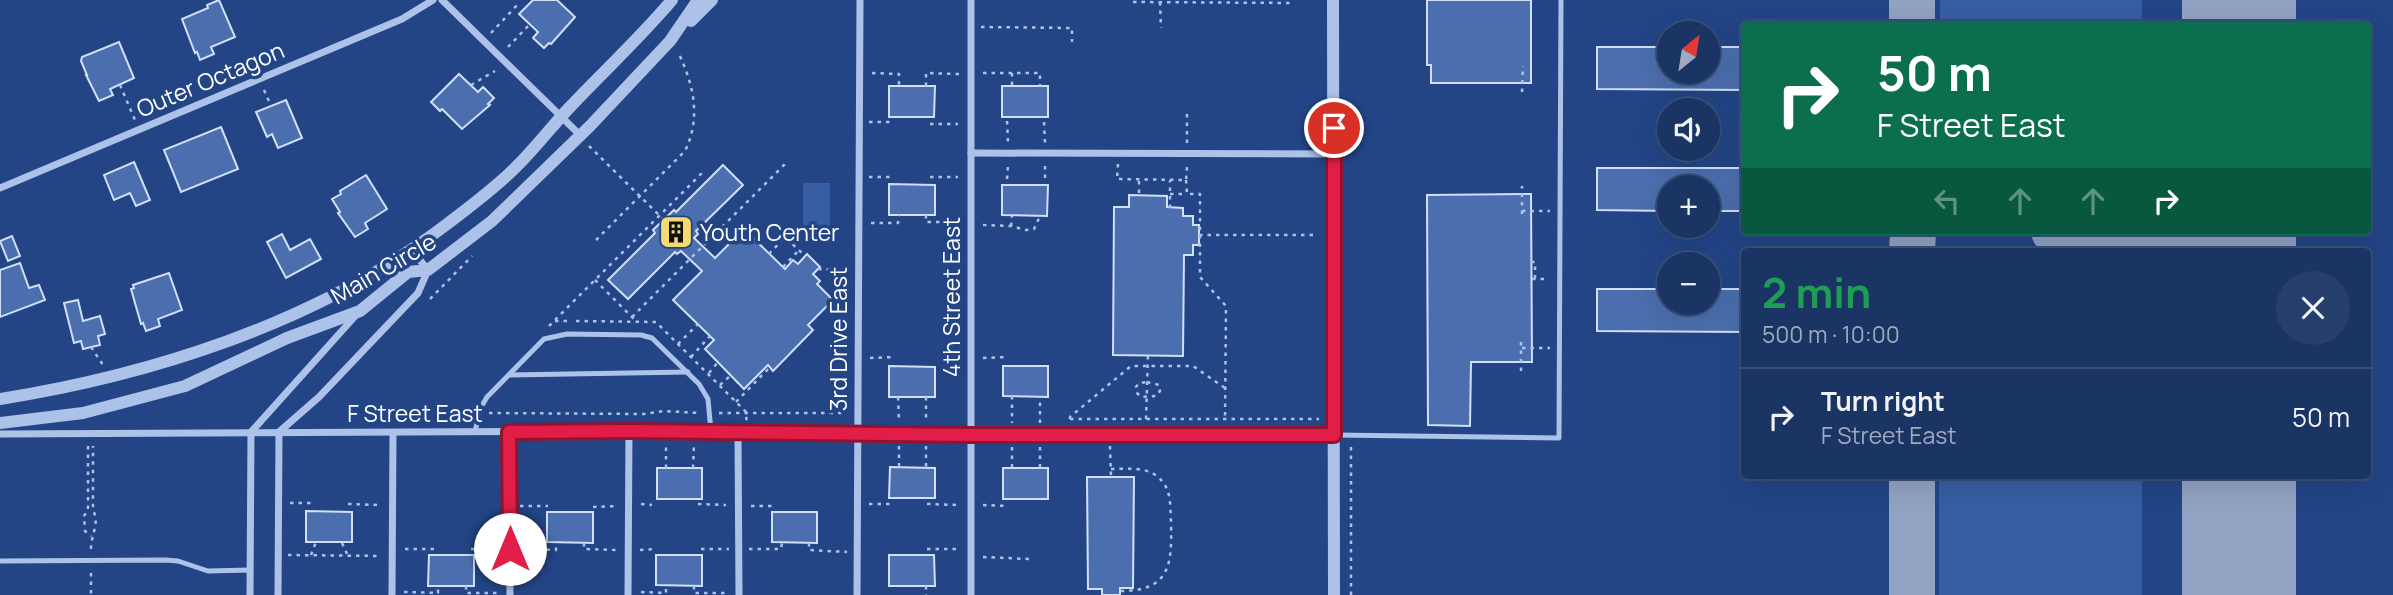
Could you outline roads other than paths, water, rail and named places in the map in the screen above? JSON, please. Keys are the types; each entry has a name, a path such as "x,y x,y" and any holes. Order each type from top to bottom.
{"street":[{"name":"Outer Octagon","path":"0,188 402,19 433,0"},
{"path":"442,0 562,115 583,139"},
{"name":"Main Circle","path":"0,399 69,388 156,365 253,331 350,288 435,233 513,170 562,115 645,32 672,0"},
{"name":"Main Circle","path":"0,422 83,412 185,386 288,338 360,311 408,272 428,270 492,221 583,139 674,46 698,0"},
{"path":"674,46 712,0"},
{"name":"3rd Drive East","path":"857,595 860,0"},
{"name":"4th Street East","path":"971,0 971,595"},
{"path":"1333,0 1334,595"},
{"path":"971,153 1335,154"},
{"path":"278,595 279,432 318,397 418,293 428,270 411,249"},
{"path":"250,595 251,432 360,311"},
{"path":"628,593 629,431"},
{"name":"F Street East","path":"0,434 694,431 926,435 1334,435"},
{"path":"509,432 510,594"},
{"path":"738,432 739,594"},
{"path":"392,594 393,433"}],"lane":[{"path":"1334,435 1559,438 1561,0"},
{"path":"475,432 479,413 487,397 544,339 567,334 641,335 652,338 699,384 708,399 711,432"},
{"path":"508,375 688,372"},
{"path":"1,561 165,560 178,561 208,571 250,569"}],"place":[{"name":"Youth Center","path":"676,232"}]}
